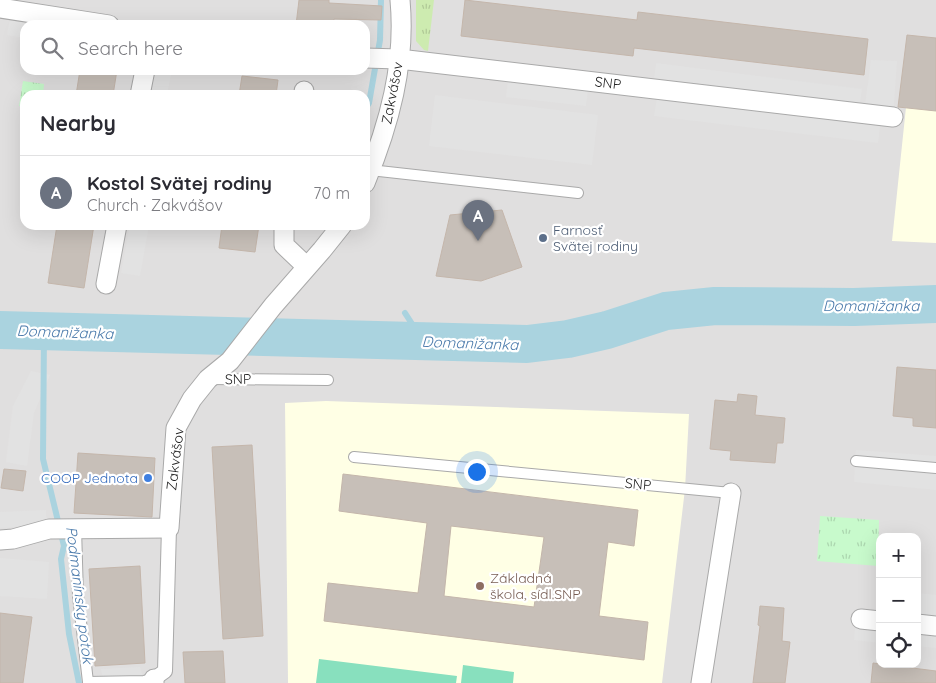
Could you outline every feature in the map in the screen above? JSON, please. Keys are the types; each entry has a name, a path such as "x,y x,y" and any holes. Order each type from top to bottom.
{"street":[{"name":"Zakvášov","path":"370,172 380,147 392,104 380,59 400,0"},
{"path":"0,8 77,20"},
{"name":"SNP","path":"380,59 892,117"},
{"path":"141,90 144,75"},
{"path":"106,284 116,230"},
{"path":"284,230 284,244 307,267"},
{"name":"Zakvášov","path":"169,528 176,428 192,399 208,379 230,361 273,306 338,230"},
{"name":"SNP","path":"701,683 731,493"},
{"path":"0,540 14,539 49,529 169,528 165,671 154,681"},
{"path":"861,619 876,621"},
{"path":"921,624 936,626"}],"lane":[{"path":"370,177 578,193"},
{"name":"SNP","path":"208,379 328,380"},
{"name":"SNP","path":"354,457 731,493"},
{"path":"856,462 936,468"},
{"path":"76,528 78,596 88,682 154,681"}],"shaded area":[{"path":"0,0 936,0 936,683 0,683"},
{"path":"10,19 20,20 20,37 7,35"},
{"path":"871,60 897,61 893,117 864,113"},
{"path":"656,63 862,89 860,104 654,78"},
{"path":"154,75 171,75 168,90 151,90"},
{"path":"508,81 588,91 586,106 506,97"},
{"path":"435,95 598,115 592,165 429,146"},
{"path":"657,98 880,126 878,143 654,116"},
{"path":"906,107 936,111 936,243 892,241"},
{"path":"129,230 148,230 140,276 121,273"},
{"path":"31,371 50,375 34,413 27,466 6,462 13,406"},
{"name":"Základná škola, sídl.SNP","path":"326,401 689,414 685,489 662,683 288,683 285,403"},
{"path":"856,450 936,456 936,490 854,482"},
{"path":"46,510 47,525 0,528 0,512"},
{"path":"0,558 49,562 47,599 0,596"},
{"path":"921,593 936,595 936,648 921,646"},
{"path":"856,618 876,620 876,643 854,640"},
{"path":"140,667 144,681 104,683 101,669"}],"green space":[{"path":"416,0 434,0 428,51 424,50 416,41"},
{"path":"23,81 44,84 43,90 22,90"},
{"path":"820,516 879,520 879,533 876,533 876,566 817,561"},
{"path":"319,659 457,676 456,683 316,683"},
{"path":"463,665 514,672 513,683 461,683"}],"building":[{"path":"299,0 329,0 329,3 382,6 381,20 297,20"},
{"path":"465,0 637,20 638,12 868,39 864,75 634,48 633,56 461,36"},
{"path":"907,35 936,38 936,111 898,107"},
{"path":"79,75 116,75 114,90 77,90"},
{"path":"242,76 278,80 277,90 240,90"},
{"path":"502,210 522,267 481,281 436,276 450,215"},
{"path":"56,230 93,230 84,288 48,283"},
{"path":"221,230 258,230 255,252 219,248"},
{"path":"897,367 936,370 936,428 913,426 913,418 893,416"},
{"path":"738,394 757,396 755,415 785,418 783,443 777,443 775,463 730,460 731,451 710,449 715,400 737,402"},
{"path":"252,445 263,636 223,639 212,447"},
{"path":"78,453 155,458 152,517 74,513"},
{"path":"4,469 26,471 23,491 1,488"},
{"path":"343,474 638,510 634,546 608,542 599,616 648,622 644,660 324,621 328,583 418,593 427,523 339,511","holes":["451,526 544,537 534,607 444,596"]},
{"path":"140,566 145,663 95,666 89,569"},
{"path":"760,606 784,608 782,641 790,642 785,683 753,683 760,626 758,625"},
{"path":"0,613 32,617 23,683 0,683"},
{"path":"223,651 225,683 185,683 183,652"},
{"path":"873,663 876,663 876,668 912,668 936,671 936,683 871,683"}],"waterway":[{"path":"370,97 380,40 381,0"},
{"name":"Domanižanka","path":"0,330 527,344 568,339 607,330 666,311 715,306 854,307 936,304"},
{"path":"405,313 423,341"},
{"name":"Podmanínsky potok","path":"44,332 43,459 64,546 61,559 69,634 79,683"}],"place":[{"name":"Farnosť Svätej rodiny","path":"543,238"},
{"name":"Kostol Svätej rodiny","path":"478,241"},
{"name":"COOP Jednota","path":"148,478"},
{"name":"Základná škola, sídl.SNP","path":"480,586"}]}
